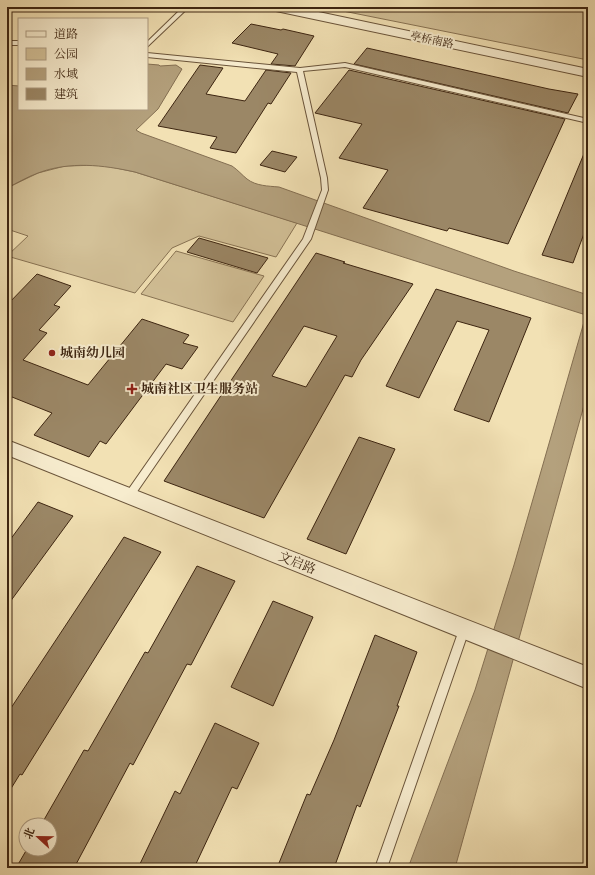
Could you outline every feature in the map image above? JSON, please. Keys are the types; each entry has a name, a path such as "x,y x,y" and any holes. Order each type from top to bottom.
{"street":[{"name":"亭桥南路","path":"276,7 588,73"},
{"name":"文启路","path":"7,447 588,678"}],"lane":[{"path":"148,44 186,7"},
{"path":"7,43 18,43"},
{"path":"148,55 300,70 345,65 588,121"},
{"path":"130,496 307,239 325,190 324,178 300,70"},
{"path":"381,868 465,630"}],"green space":[{"path":"323,7 588,7 588,60"},
{"path":"102,165 135,172 297,223 276,257 199,236 172,248 135,293 7,256 28,236 7,229 7,188 38,173 65,166"},
{"path":"176,251 264,276 233,322 141,294"}],"water":[{"path":"148,64 160,66 176,65 182,69 158,109 136,130 141,133 232,166 254,183 279,187 514,271 588,295 588,391 455,868 408,868 475,690 514,565 586,315 135,172 86,165 62,167 38,173 7,188 7,85 18,86 18,110 148,110"}],"building":[{"path":"251,24 314,36 295,66 271,64 278,54 232,43"},
{"path":"367,48 549,89 578,94 568,113 354,64"},
{"path":"200,65 223,68 206,94 245,101 266,70 291,73 271,104 268,103 236,153 210,148 217,137 158,126"},
{"path":"349,70 565,119 508,244 449,228 447,231 363,208 388,170 339,158 362,124 315,113"},
{"path":"588,144 588,223 573,263 542,255"},
{"path":"272,151 297,157 285,172 260,165"},
{"path":"199,238 268,258 257,273 187,252"},
{"path":"316,253 345,262 343,263 413,284 361,360 352,377 345,375 264,518 164,481","holes":["304,326 337,336 306,387 272,376"]},
{"path":"37,274 71,286 54,305 60,307 39,330 47,333 23,360 88,385 142,319 189,335 183,343 198,347 182,369 166,364 106,444 100,441 89,457 34,435 52,413 7,395 7,305"},
{"path":"436,289 531,318 489,422 454,410 489,330 457,321 419,398 386,386"},
{"path":"359,437 395,449 346,554 307,539"},
{"path":"38,502 73,516 7,606 7,544"},
{"path":"124,537 161,552 22,775 20,774 7,795 7,714"},
{"path":"197,566 235,581 191,665 187,664 133,765 130,763 74,868 16,868 22,857 58,857 58,817 46,817 84,750 88,751 145,652 148,653"},
{"path":"273,601 313,617 273,706 231,687"},
{"path":"375,635 417,652 397,706 399,706 360,807 357,805 334,868 277,868 307,794 310,795 334,740"},
{"path":"215,723 259,743 237,789 232,787 194,868 138,868 175,791 180,794"}],"place":[{"name":"城南幼儿园","path":"52,353"},
{"name":"城南社区卫生服务站","path":"132,389"}]}
